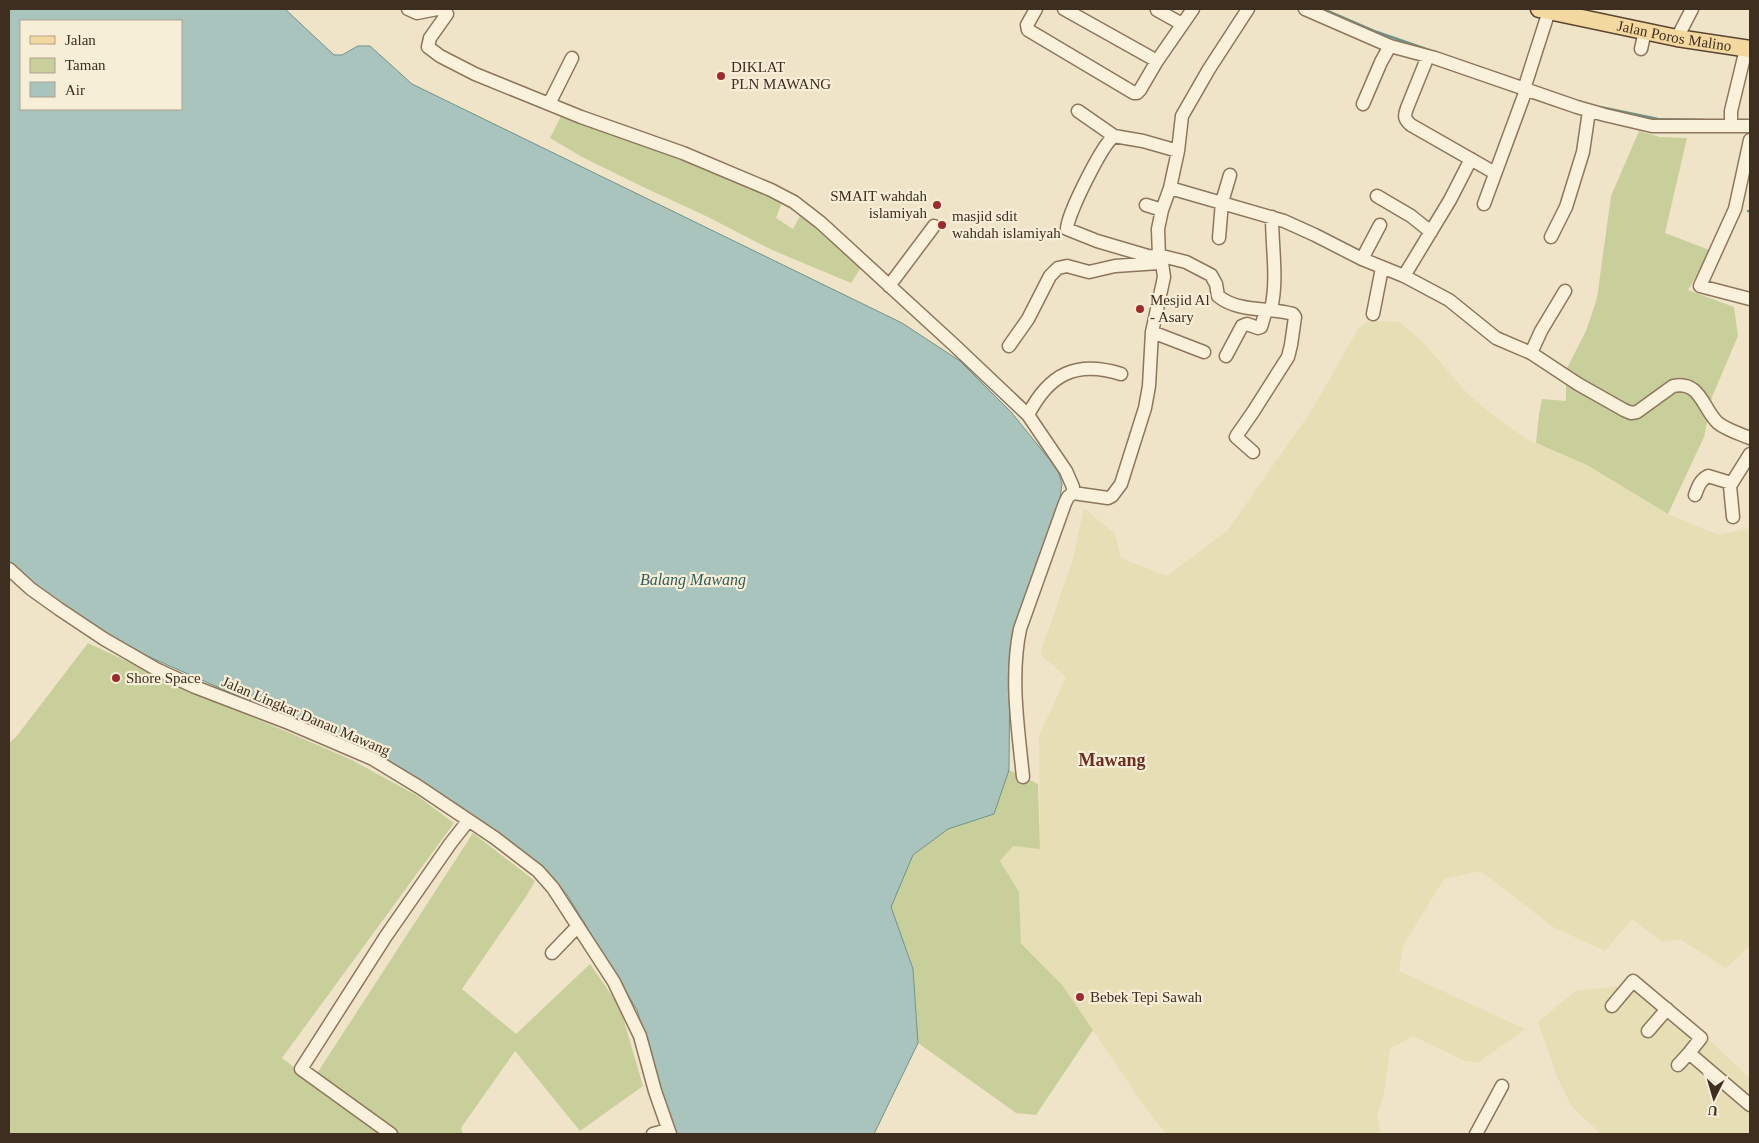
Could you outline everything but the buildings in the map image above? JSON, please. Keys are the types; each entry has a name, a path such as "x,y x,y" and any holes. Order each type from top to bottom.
{"main road":[{"name":"Jalan Poros Malino","path":"1544,10 1645,32 1748,49"}],"street":[{"path":"408,9 417,14 444,10"},
{"path":"1036,9 1027,25 1028,30 1134,93 1140,90 1157,61 1193,9"},
{"path":"1064,9 1157,61"},
{"path":"1023,777 1014,681 1020,629 1068,496 1073,493 1108,498 1122,484 1146,401 1151,366 1152,332 1164,286 1158,229 1170,188 1178,150 1182,116 1209,69 1248,9"},
{"path":"1305,9 1390,46 1428,56 1511,83 1525,90 1589,111 1652,126 1731,120 1750,126"},
{"path":"1677,38 1692,9"},
{"path":"444,10 428,42 428,47 432,52 475,74 549,104 683,153 771,190 794,202 821,223 1028,415 1066,471 1073,486 1073,493"},
{"path":"1157,10 1182,24"},
{"path":"1484,204 1525,90 1544,10"},
{"path":"1641,49 1645,32"},
{"path":"1363,104 1390,46"},
{"path":"1731,120 1748,49"},
{"path":"1428,56 1404,116 1406,120 1411,126 1495,173"},
{"path":"549,104 572,58"},
{"path":"1078,111 1114,136 1178,150"},
{"path":"1551,237 1566,207 1583,152 1589,111"},
{"path":"1114,136 1100,154 1074,208 1067,224 1067,229 1097,241 1160,260"},
{"path":"1750,140 1735,209 1700,286 1750,299"},
{"path":"1404,276 1431,232 1471,159"},
{"path":"1219,238 1222,202 1230,175"},
{"path":"1170,188 1272,217 1316,234 1362,259 1404,276 1449,300 1496,338 1531,353 1578,384 1624,410 1631,413 1637,412 1673,386 1685,386 1700,397 1717,422 1723,427 1750,438"},
{"path":"1377,196 1411,216 1431,232"},
{"path":"1146,205 1162,210"},
{"path":"1226,356 1242,326 1247,324 1258,328 1261,327 1274,299 1275,278 1272,217"},
{"path":"1362,259 1380,225"},
{"path":"889,286 934,226"},
{"path":"1009,346 1028,319 1050,276 1058,268 1067,266 1089,272 1160,260 1166,257 1186,262 1211,275 1216,284 1218,296 1247,308 1293,314 1295,317 1292,345 1284,366 1236,437 1238,441 1254,452"},
{"path":"1373,314 1382,268"},
{"path":"1531,353 1565,291"},
{"path":"1152,332 1204,352"},
{"path":"1028,415 1037,398 1063,374 1089,369 1106,370 1121,374"},
{"path":"1733,517 1731,483 1750,454"},
{"path":"1695,495 1704,478 1708,476 1731,483"},
{"name":"Jalan Lingkar Danau Mawang","path":"9,569 59,609 104,639 156,669 195,687 289,723 373,759 495,838 538,872 553,888 614,982 640,1036 668,1132"},
{"path":"391,1134 301,1069 386,936 468,821"},
{"path":"552,953 578,926"},
{"path":"1612,1006 1633,981 1702,1038 1678,1065"},
{"path":"1648,1032 1667,1010"},
{"path":"1689,1053 1750,1105"},
{"path":"1476,1134 1502,1086"},
{"path":"653,1134 668,1132"}],"shaded area":[{"path":"1367,321 1399,322 1422,341 1466,392 1490,413 1528,440 1587,465 1668,514 1719,535 1750,528 1750,946 1726,968 1680,939 1662,942 1632,919 1605,951 1553,927 1481,871 1444,879 1403,946 1399,971 1525,1029 1479,1062 1465,1061 1413,1036 1390,1049 1384,1093 1377,1115 1381,1134 1166,1134 1144,1106 1063,986 1021,942 1019,892 1000,861 1013,846 1040,848 1039,736 1066,677 1040,654 1073,559 1084,508 1115,534 1121,558 1167,576 1227,531 1312,410 1358,329"},
{"path":"1639,975 1750,1078 1750,1134 1601,1134 1572,1107 1558,1079 1538,1022 1575,991 1620,986"}],"green space":[{"path":"562,114 652,145 784,197 776,218 793,229 802,212 862,266 851,283 772,250 708,217 582,157 550,138"},
{"path":"1639,131 1660,137 1687,138 1665,233 1712,251 1688,290 1734,307 1738,336 1712,397 1704,437 1668,514 1587,465 1536,443 1542,399 1566,401 1566,370 1586,331 1597,298 1611,196"},
{"path":"88,643 212,701 352,760 416,795 454,823 282,1058 312,1081 473,833 535,881 462,989 516,1034 590,964 620,1007 643,1086 580,1131 515,1051 461,1128 463,1134 9,1134 9,743 16,737"},
{"path":"1009,770 1038,784 1040,849 1013,846 1000,861 1019,892 1021,943 1063,986 1093,1030 1036,1115 1016,1113 918,1043 913,969 891,907 913,855 948,829 994,814"}],"water":[{"name":"Balang Mawang","path":"9,9 285,9 334,55 342,55 358,46 370,46 412,84 902,323 960,361 1011,412 1058,470 1062,484 1060,498 1016,624 1010,649 1009,770 994,814 948,829 913,855 891,907 913,969 918,1043 874,1134 677,1134 672,1125 637,1010 568,896 542,868 405,770 145,655 111,637 53,599 9,563"}],"waterway":[{"path":"1323,9 1374,31 1429,50"},
{"path":"1600,107 1658,119 1704,120"}],"place":[{"name":"DIKLAT PLN MAWANG","path":"721,76"},
{"name":"SMAIT wahdah islamiyah","path":"937,205"},
{"name":"masjid sdit wahdah islamiyah","path":"942,225"},
{"name":"Mesjid Al - Asary","path":"1140,309"},
{"name":"Shore Space","path":"116,678"},
{"name":"Bebek Tepi Sawah","path":"1080,997"}],"district":[{"name":"Mawang","path":"1112,760"}]}
